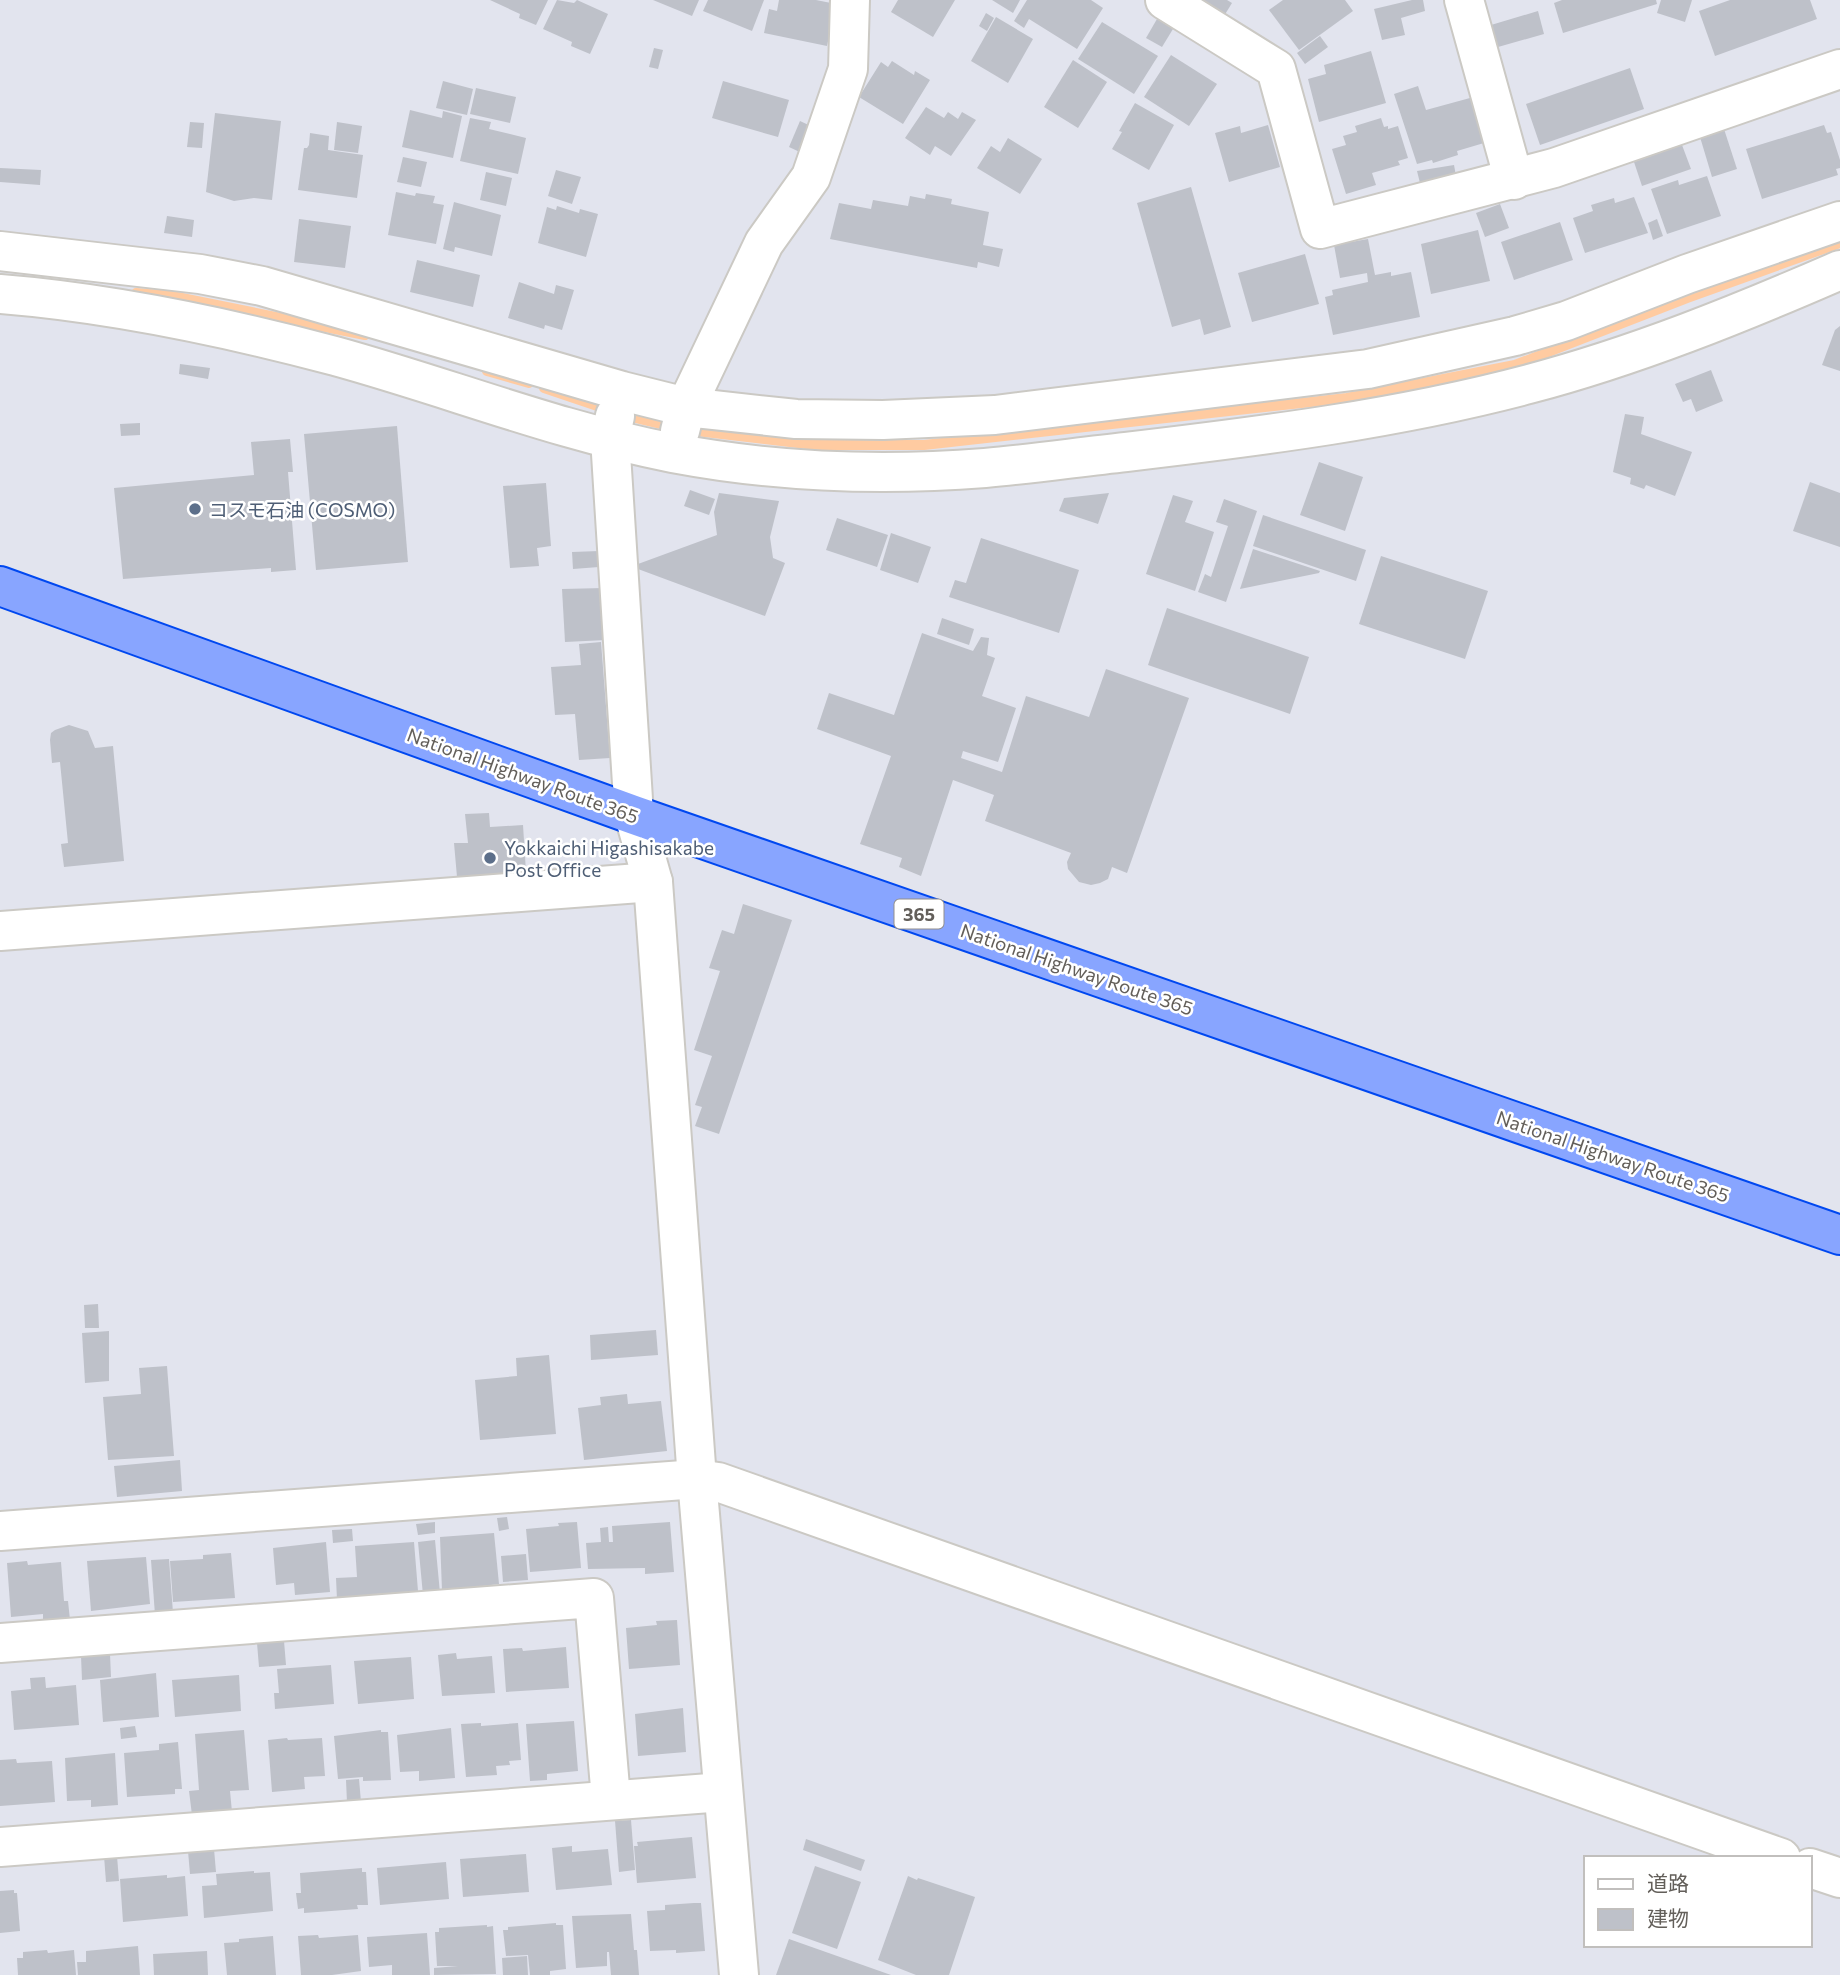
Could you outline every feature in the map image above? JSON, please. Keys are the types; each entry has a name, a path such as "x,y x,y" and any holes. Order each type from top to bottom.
{"highway":[{"name":"National Highway Route 365","path":"0,586 634,815 1840,1235"}],"street":[{"path":"676,453 686,407 764,243 811,177 848,69 850,0"},
{"path":"1166,0 1276,69 1320,229 1554,169 1840,69"},
{"path":"1464,0 1514,180"},
{"path":"0,251 200,274 262,286 622,391 686,407 796,419 883,420 995,415 1368,369 1515,336 1566,321 1698,270 1840,221"},
{"path":"0,294 153,313 334,356 610,438 676,453 808,470 894,472 986,468 1340,424 1404,413 1533,383 1689,332 1840,270"},
{"path":"252,337 262,286"},
{"path":"622,391 610,438 634,815 653,882 697,1479 739,1975"},
{"path":"0,930 653,882"},
{"path":"0,1531 697,1479 718,1482 1776,1856"},
{"path":"0,1643 594,1598 611,1799"},
{"path":"0,1847 723,1792"},
{"path":"1812,1869 1840,1878"}],"building":[{"path":"490,0 548,0 536,25"},
{"path":"557,0 574,3 577,0 608,14 590,54 571,46 572,42 543,29"},
{"path":"653,0 699,0 692,16"},
{"path":"708,0 764,0 752,31 703,11"},
{"path":"779,0 816,0 831,3 830,7 835,8 827,46 764,33 769,9 777,11"},
{"path":"898,0 955,0 933,37 891,12"},
{"path":"992,0 1020,0 1013,13"},
{"path":"1027,0 1091,0 1103,8 1077,49 1029,19 1024,28 1014,21"},
{"path":"1227,0 1232,3 1224,16 1202,2"},
{"path":"1283,0 1345,0 1353,11 1299,50 1269,10"},
{"path":"1423,0 1425,11 1401,18 1405,35 1382,40 1374,9"},
{"path":"1562,0 1656,0 1657,4 1563,33 1554,3"},
{"path":"1661,0 1692,0 1685,22 1657,13"},
{"path":"1730,0 1810,0 1817,19 1715,56 1699,11"},
{"path":"1538,11 1544,34 1498,47 1491,25"},
{"path":"986,13 994,18 987,31 979,26"},
{"path":"996,17 1033,39 1008,83 971,61"},
{"path":"1157,19 1173,29 1162,47 1146,38"},
{"path":"1102,22 1158,56 1134,94 1078,59"},
{"path":"1320,36 1328,47 1305,64 1297,53"},
{"path":"654,48 663,50 658,69 649,67"},
{"path":"1371,51 1386,103 1319,122 1308,79 1326,74 1324,65"},
{"path":"1171,55 1217,84 1189,126 1144,97"},
{"path":"1073,60 1107,82 1078,128 1044,107"},
{"path":"892,61 914,75 915,71 930,80 903,124 859,97 881,62 888,67"},
{"path":"1630,68 1644,109 1540,145 1526,104"},
{"path":"443,81 473,89 467,115 436,108"},
{"path":"723,81 789,100 778,137 712,118"},
{"path":"1418,86 1426,110 1470,98 1484,143 1457,151 1458,155 1433,163 1432,160 1417,164 1394,94"},
{"path":"476,88 516,97 510,123 470,114"},
{"path":"1135,103 1174,125 1149,170 1112,149"},
{"path":"926,107 944,118 948,112 958,119 962,112 976,120 951,156 935,146 930,155 905,138"},
{"path":"410,110 442,118 443,111 462,116 453,158 402,147"},
{"path":"215,113 281,121 272,200 254,198 234,201 206,192"},
{"path":"470,118 491,122 489,129 526,138 518,174 460,161"},
{"path":"1381,118 1384,127 1388,126 1388,129 1398,126 1408,158 1398,161 1400,165 1372,173 1376,185 1346,194 1332,149 1346,145 1343,136 1357,132 1355,126"},
{"path":"800,121 815,128 804,154 789,147"},
{"path":"190,122 204,123 202,148 187,147"},
{"path":"337,122 362,126 358,153 334,150"},
{"path":"1268,125 1280,167 1229,182 1215,133 1240,126 1241,133"},
{"path":"1824,125 1827,133 1831,132 1840,160 1840,168 1836,169 1838,175 1762,199 1746,149"},
{"path":"1724,129 1737,169 1712,177 1700,137"},
{"path":"310,133 329,136 328,150 363,155 357,198 298,190 304,148 309,145"},
{"path":"1008,138 1042,159 1020,194 977,168 991,146 1000,152"},
{"path":"1682,145 1691,169 1642,186 1634,162"},
{"path":"403,157 427,162 421,187 397,182"},
{"path":"1454,165 1456,176 1420,183 1417,171"},
{"path":"0,168 41,170 40,185 0,182"},
{"path":"556,170 581,177 572,204 548,196"},
{"path":"486,172 512,178 506,206 480,200"},
{"path":"1707,176 1721,216 1667,234 1651,189 1678,180 1679,185"},
{"path":"1191,187 1231,327 1204,335 1200,319 1172,327 1137,203"},
{"path":"396,192 435,196 433,203 444,205 436,244 388,235"},
{"path":"926,194 952,199 951,204 989,212 983,245 1003,249 999,267 978,262 977,268 830,239 839,203 871,209 873,200 908,206 910,196 925,199"},
{"path":"1634,197 1648,233 1585,253 1573,218 1593,211 1591,205 1614,198 1615,203"},
{"path":"454,202 501,215 492,256 455,247 454,252 443,249"},
{"path":"1500,204 1509,228 1485,237 1476,213"},
{"path":"557,206 579,213 580,209 598,214 586,257 538,243 547,207 556,210"},
{"path":"167,216 194,220 192,237 164,233"},
{"path":"299,219 351,226 345,268 294,262"},
{"path":"1657,219 1663,236 1653,240 1648,223"},
{"path":"1560,222 1573,260 1514,280 1501,242"},
{"path":"1478,230 1490,281 1431,294 1421,244"},
{"path":"1368,239 1375,275 1391,272 1391,276 1411,272 1420,317 1333,335 1325,297 1333,295 1332,290 1368,282 1367,273 1340,278 1334,245"},
{"path":"1305,254 1319,304 1252,322 1238,273"},
{"path":"417,260 480,275 473,307 410,292"},
{"path":"519,282 554,294 556,285 574,290 562,330 545,325 544,329 508,318"},
{"path":"1840,326 1840,371 1822,365 1835,330"},
{"path":"180,364 210,368 208,379 179,374"},
{"path":"1711,370 1723,401 1696,412 1691,399 1683,402 1675,384"},
{"path":"1625,414 1644,417 1641,434 1692,452 1675,496 1646,485 1644,489 1630,484 1631,478 1613,472"},
{"path":"140,423 140,435 121,436 120,424"},
{"path":"397,426 408,562 316,570 304,434"},
{"path":"290,439 293,472 288,472 296,570 271,572 271,568 123,579 114,488 254,475 251,442"},
{"path":"1319,462 1363,477 1345,531 1300,515"},
{"path":"1810,482 1840,493 1840,547 1793,531"},
{"path":"546,483 551,546 537,548 539,566 510,568 503,486"},
{"path":"690,490 715,499 709,515 684,506"},
{"path":"719,493 779,501 770,537 773,558 785,563 765,616 638,569 638,564 717,535 714,512"},
{"path":"1109,493 1098,524 1059,511 1064,498"},
{"path":"1173,495 1193,501 1185,522 1214,532 1195,591 1146,574"},
{"path":"1224,499 1257,511 1226,602 1198,592 1205,574 1211,577 1228,526 1216,522"},
{"path":"1263,515 1366,550 1356,581 1253,546"},
{"path":"837,518 888,535 877,567 826,550"},
{"path":"891,533 931,547 918,583 880,570"},
{"path":"981,538 1079,570 1059,633 949,597 955,580 966,583"},
{"path":"1253,549 1320,571 1240,589"},
{"path":"599,551 599,567 573,569 572,552"},
{"path":"1381,556 1488,591 1465,659 1359,624"},
{"path":"604,588 606,640 565,642 562,589"},
{"path":"1167,608 1309,657 1290,714 1148,665"},
{"path":"942,618 974,629 969,645 937,634"},
{"path":"922,633 973,651 981,637 989,638 987,655 995,658 982,696 1016,708 998,762 963,751 961,758 1002,772 1026,696 1089,717 1106,669 1189,698 1127,873 1112,867 1108,879 1100,883 1091,885 1079,882 1068,869 1067,862 1071,853 985,821 994,795 953,780 921,876 899,867 902,858 860,844 891,756 817,729 829,693 894,715"},
{"path":"601,642 610,758 579,760 575,714 555,715 551,667 581,665 579,644"},
{"path":"69,725 88,731 95,748 113,746 124,861 64,867 61,844 68,843 60,762 52,763 50,740 51,733"},
{"name":"Yokkaichi Higashisakabe Post Office","path":"489,813 490,827 523,825 526,872 457,877 454,843 468,843 465,814"},
{"path":"743,904 792,920 719,1134 695,1126 702,1107 695,1105 712,1056 694,1050 720,971 709,968 722,930 734,934"},
{"path":"98,1304 99,1328 85,1328 84,1305"},
{"path":"656,1330 658,1355 591,1360 590,1335"},
{"path":"109,1331 109,1381 85,1383 82,1333"},
{"path":"549,1355 556,1434 480,1440 475,1380 517,1376 516,1358"},
{"path":"167,1366 174,1456 108,1460 103,1397 141,1394 139,1368"},
{"path":"627,1394 628,1404 661,1401 667,1451 584,1460 578,1408 601,1405 600,1397"},
{"path":"180,1460 182,1491 117,1497 114,1466"},
{"path":"507,1517 509,1529 499,1531 497,1518"},
{"path":"435,1522 435,1533 418,1535 416,1524"},
{"path":"577,1522 581,1568 530,1572 526,1529"},
{"path":"670,1522 674,1572 645,1574 645,1568 588,1569 586,1543 601,1542 600,1528 608,1527 609,1542 613,1542 612,1526"},
{"path":"352,1529 353,1541 333,1543 332,1530"},
{"path":"494,1533 499,1584 442,1591 440,1537"},
{"path":"435,1540 440,1593 423,1595 418,1542"},
{"path":"326,1542 330,1592 295,1595 294,1583 276,1585 273,1548"},
{"path":"414,1542 418,1591 337,1600 336,1578 357,1577 355,1546"},
{"path":"231,1553 235,1598 173,1602 170,1561 203,1559 203,1555"},
{"path":"526,1554 528,1580 503,1582 501,1556"},
{"path":"146,1557 150,1604 91,1611 87,1561"},
{"path":"169,1559 173,1613 155,1615 151,1560"},
{"path":"27,1561 28,1565 61,1562 64,1601 68,1601 70,1620 43,1622 43,1614 11,1617 7,1563"},
{"path":"677,1620 680,1665 629,1669 626,1628 657,1625 656,1621"},
{"path":"284,1641 286,1665 259,1667 257,1643"},
{"path":"566,1647 569,1688 506,1692 503,1649 522,1648 523,1651"},
{"path":"456,1653 457,1659 492,1656 495,1693 442,1696 438,1655"},
{"path":"110,1654 111,1677 82,1680 81,1656"},
{"path":"411,1657 414,1699 358,1704 354,1661"},
{"path":"331,1665 334,1704 275,1709 274,1693 279,1693 277,1669"},
{"path":"156,1673 159,1717 103,1722 100,1680"},
{"path":"239,1675 241,1711 175,1717 172,1680"},
{"path":"45,1677 46,1688 76,1685 79,1725 14,1730 11,1691 31,1689 30,1678"},
{"path":"683,1708 686,1752 638,1756 635,1714"},
{"path":"574,1721 578,1771 547,1774 547,1780 530,1781 526,1724"},
{"path":"481,1723 481,1726 518,1723 521,1760 509,1761 510,1765 496,1766 497,1775 466,1777 461,1724"},
{"path":"135,1726 137,1737 121,1739 120,1728"},
{"path":"451,1728 455,1778 419,1781 419,1771 400,1772 397,1735"},
{"path":"244,1730 249,1790 230,1791 232,1812 192,1815 189,1791 199,1790 195,1734"},
{"path":"381,1730 388,1732 391,1780 363,1781 363,1777 338,1779 334,1736"},
{"path":"322,1738 325,1776 304,1777 305,1789 272,1792 268,1740"},
{"path":"178,1742 182,1789 175,1789 175,1794 127,1797 124,1753 159,1750 159,1744"},
{"path":"115,1753 118,1805 91,1807 91,1800 67,1801 65,1758"},
{"path":"16,1759 17,1763 52,1761 55,1802 0,1806 0,1760"},
{"path":"359,1779 361,1802 347,1803 346,1780"},
{"path":"631,1820 635,1870 619,1872 615,1821"},
{"path":"692,1837 696,1878 637,1883 634,1846 638,1846 637,1842"},
{"path":"806,1839 865,1860 861,1871 803,1850"},
{"path":"572,1846 572,1852 608,1849 612,1885 556,1890 552,1848"},
{"path":"214,1849 216,1872 190,1874 188,1851"},
{"path":"526,1854 529,1892 463,1897 460,1859"},
{"path":"104,1856 117,1856 119,1881 106,1882"},
{"path":"446,1862 449,1899 380,1905 377,1868"},
{"path":"815,1866 861,1882 837,1949 792,1933"},
{"path":"362,1868 362,1872 366,1872 368,1905 357,1905 358,1909 304,1913 304,1908 298,1909 296,1893 301,1893 300,1873"},
{"path":"270,1872 273,1911 204,1918 202,1886 217,1885 216,1874"},
{"path":"167,1875 167,1878 185,1876 188,1916 123,1922 120,1879"},
{"path":"908,1876 975,1897 949,1975 916,1975 878,1960"},
{"path":"14,1890 14,1893 17,1893 20,1931 0,1933 0,1891"},
{"path":"701,1903 705,1951 650,1951 647,1911 665,1910 665,1905"},
{"path":"631,1914 639,1975 611,1975 609,1952 607,1966 576,1968 572,1916"},
{"path":"556,1923 563,1925 566,1969 550,1971 550,1975 530,1975 528,1955 506,1956 503,1930 508,1930 508,1927"},
{"path":"493,1926 496,1974 434,1975 434,1968 458,1966 437,1966 435,1932 439,1932 439,1928"},
{"path":"427,1933 430,1975 392,1975 392,1965 369,1967 367,1937"},
{"path":"318,1935 319,1938 358,1935 361,1971 301,1975 298,1936"},
{"path":"273,1936 276,1975 227,1975 224,1943"},
{"path":"789,1939 891,1975 776,1975"},
{"path":"138,1946 140,1975 78,1975 77,1962 86,1962 86,1951"},
{"path":"47,1950 48,1953 74,1950 76,1975 18,1975 17,1958 23,1958 23,1952"},
{"path":"207,1951 208,1975 154,1975 153,1954"},
{"path":"527,1956 528,1975 503,1975 502,1958"}],"waterway":[{"path":"688,430 815,445 924,445 1347,398 1515,365 1687,298 1840,243"},
{"path":"136,293 172,296 365,335"},
{"path":"487,371 529,383"},
{"path":"544,388 627,416 673,427"}],"place":[{"name":"コスモ石油 (COSMO)","path":"195,509"},
{"name":"Yokkaichi Higashisakabe Post Office","path":"490,858"}]}
